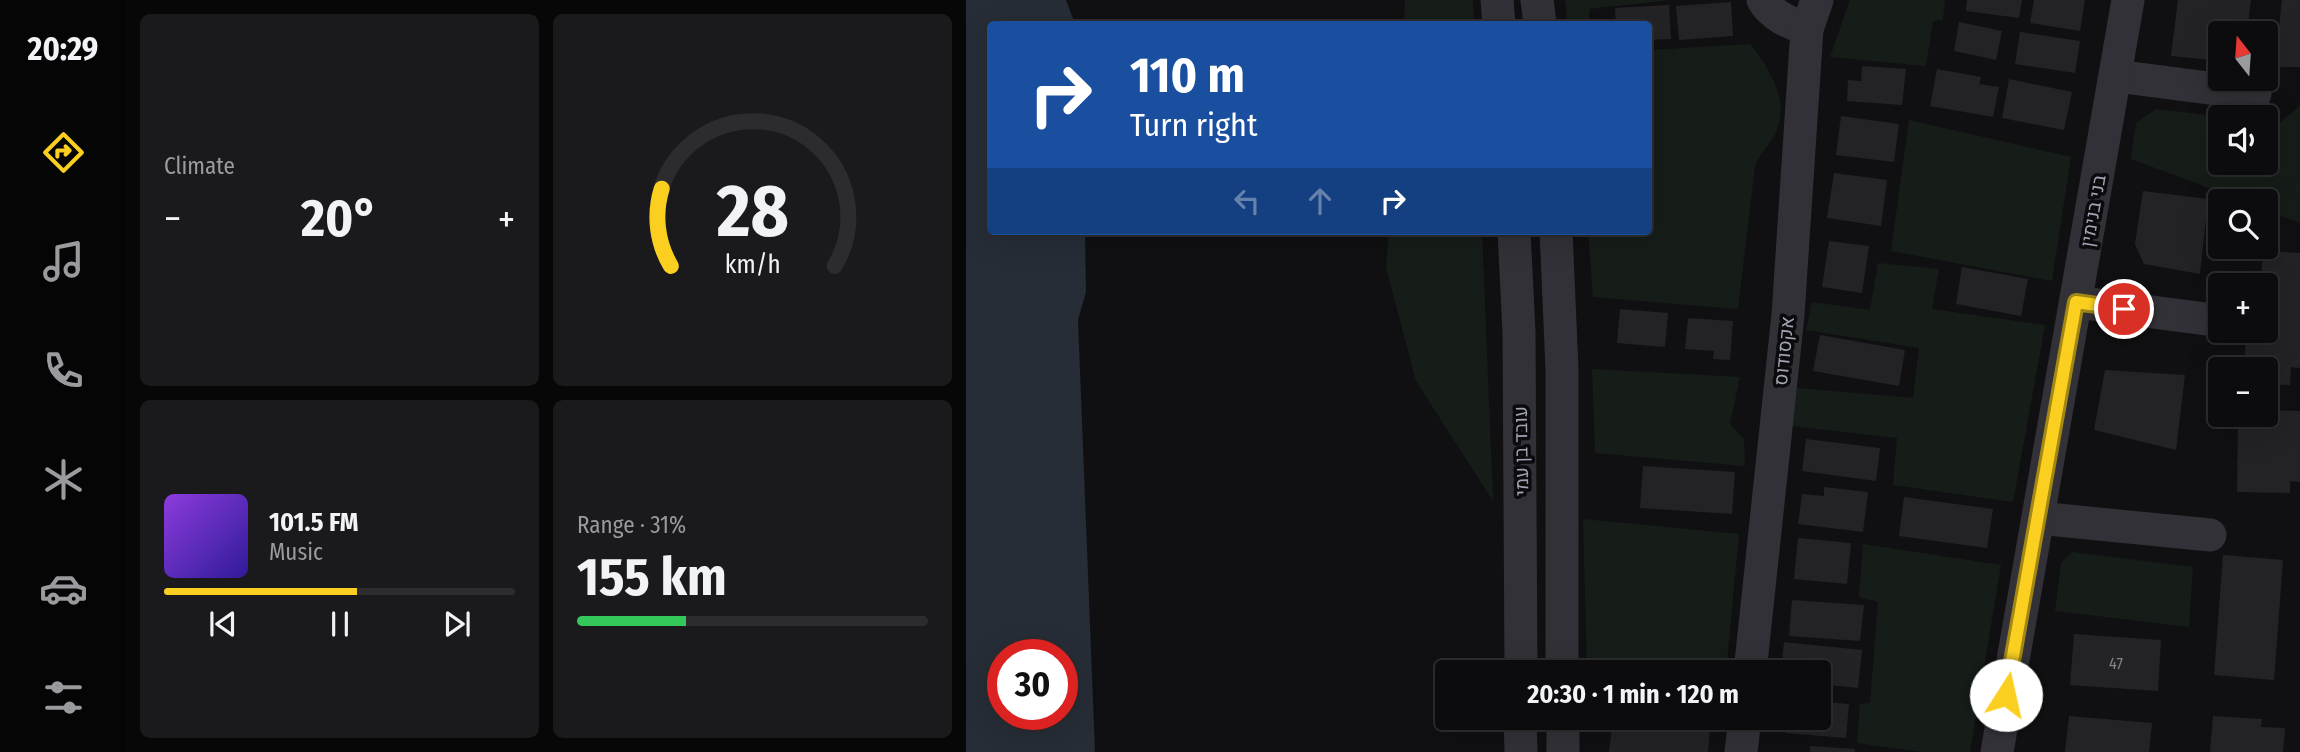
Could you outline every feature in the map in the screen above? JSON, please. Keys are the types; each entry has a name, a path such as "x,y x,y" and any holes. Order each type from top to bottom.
{"street":[{"path":"1497,0 1499,21"},
{"path":"1537,0 1540,21"},
{"name":"אקסודוס","path":"1750,660 1788,314 1812,14 1786,21 1767,7 1763,0"},
{"name":"בני בנימין","path":"1997,752 2128,0"},
{"path":"2116,76 2255,94"},
{"name":"עובד בן עמי","path":"1514,235 1519,332 1521,660"},
{"path":"1556,235 1562,369 1562,660"},
{"path":"2076,302 2208,319"},
{"path":"2038,517 2210,535"},
{"path":"1520,730 1521,752"},
{"path":"1563,730 1563,752"},
{"path":"1741,752 1744,730"}],"shaded area":[{"path":"966,0 1066,0 1074,21 987,21 987,235 1085,235 1086,292 1078,320 1095,752 966,752"},
{"path":"1405,0 1473,0 1474,21 1404,21"},
{"path":"1565,0 1670,0 1590,9 1589,21 1568,21"},
{"path":"1850,0 1945,0 1943,20 1933,21 1926,66 1830,57"},
{"path":"1750,44 1776,86 1781,110 1779,122 1775,134 1755,166 1738,309 1593,297 1588,235 1652,235 1652,50"},
{"path":"2300,106 2300,223 2278,215 2278,189 2212,189 2131,159 2136,123 2156,109 2208,115 2208,175 2278,175 2278,124"},
{"path":"1909,120 2071,157 2052,281 1891,251"},
{"path":"1389,235 1482,235 1493,501 1416,381 1386,267"},
{"path":"1878,263 1939,269 1932,309 2045,325 2013,502 1893,485 1897,438 1791,426 1797,388 1913,398 1919,348 1806,330 1812,302 1870,310"},
{"path":"1592,369 1740,377 1730,424 1744,439 1745,466 1595,453"},
{"path":"1583,519 1739,534 1727,660 1587,660"},
{"path":"1863,544 2001,565 1970,752 1922,752 1857,743 1860,704 1870,703 1878,602 1859,597"},
{"path":"2072,552 2193,567 2189,627 2055,611 2061,563"}],"building":[{"path":"1967,0 2022,0 2019,18 1966,11"},
{"path":"2034,0 2085,0 2080,31 2030,23"},
{"path":"2178,0 2251,0 2248,21 2208,21 2208,60 2171,56"},
{"path":"2282,0 2300,0 2300,67 2281,67 2278,64"},
{"path":"1731,2 1733,36 1679,40 1676,6"},
{"path":"1669,5 1671,39 1652,40 1652,21 1616,21 1615,8"},
{"path":"1959,22 2002,31 1996,60 1954,51"},
{"path":"2020,32 2080,41 2075,73 2015,64"},
{"path":"1862,66 1906,69 1902,105 1847,101 1848,80 1861,81"},
{"path":"1937,69 1981,77 1979,84 1999,87 1993,117 1930,106"},
{"path":"2009,79 2072,92 2064,130 2002,118"},
{"path":"1841,116 1899,124 1894,162 1836,155"},
{"path":"1834,173 1887,180 1881,226 1827,218"},
{"path":"2143,191 2208,199 2200,274 2144,264 2135,244"},
{"path":"1829,241 1869,246 1862,293 1822,287"},
{"path":"2278,252 2300,253 2300,368 2291,367 2290,385 2278,384 2278,357 2245,357 2246,343 2278,343 2278,273 2261,273 2262,259 2278,259"},
{"path":"1962,267 2028,279 2021,316 1956,304"},
{"path":"1620,309 1668,313 1665,347 1617,343"},
{"path":"1688,318 1733,321 1730,360 1713,359 1714,351 1685,349"},
{"path":"1820,335 1905,350 1899,386 1813,371"},
{"path":"2105,370 2185,375 2176,450 2094,430"},
{"path":"2278,410 2300,411 2300,482 2290,481 2290,493 2237,492 2238,427 2278,427"},
{"path":"1806,439 1880,448 1876,481 1802,471"},
{"path":"1643,466 1735,472 1732,514 1640,508"},
{"path":"1824,487 1868,492 1863,532 1798,524 1802,494 1824,496"},
{"path":"1904,497 1993,509 1987,548 1899,536"},
{"path":"1798,538 1851,543 1847,584 1794,579"},
{"path":"2223,555 2283,560 2274,680 2214,675"},
{"path":"1792,600 1864,605 1860,641 1789,636"},
{"path":"2074,634 2161,640 2158,691 2070,685"},
{"path":"1784,642 1862,650 1858,688 1831,685 1831,660 1782,660"},
{"path":"1831,702 1849,704 1846,738 1785,733 1785,730 1831,730"},
{"path":"2069,716 2152,723 2149,752 2065,752"},
{"path":"2213,716 2262,719 2261,727 2285,728 2283,752 2210,752"},
{"path":"1612,730 1710,730 1708,752 1609,752"},
{"path":"1810,746 1855,749 1855,752 1810,752"}],"route":[{"path":"2006,695 2076,302 2124,309"}]}
